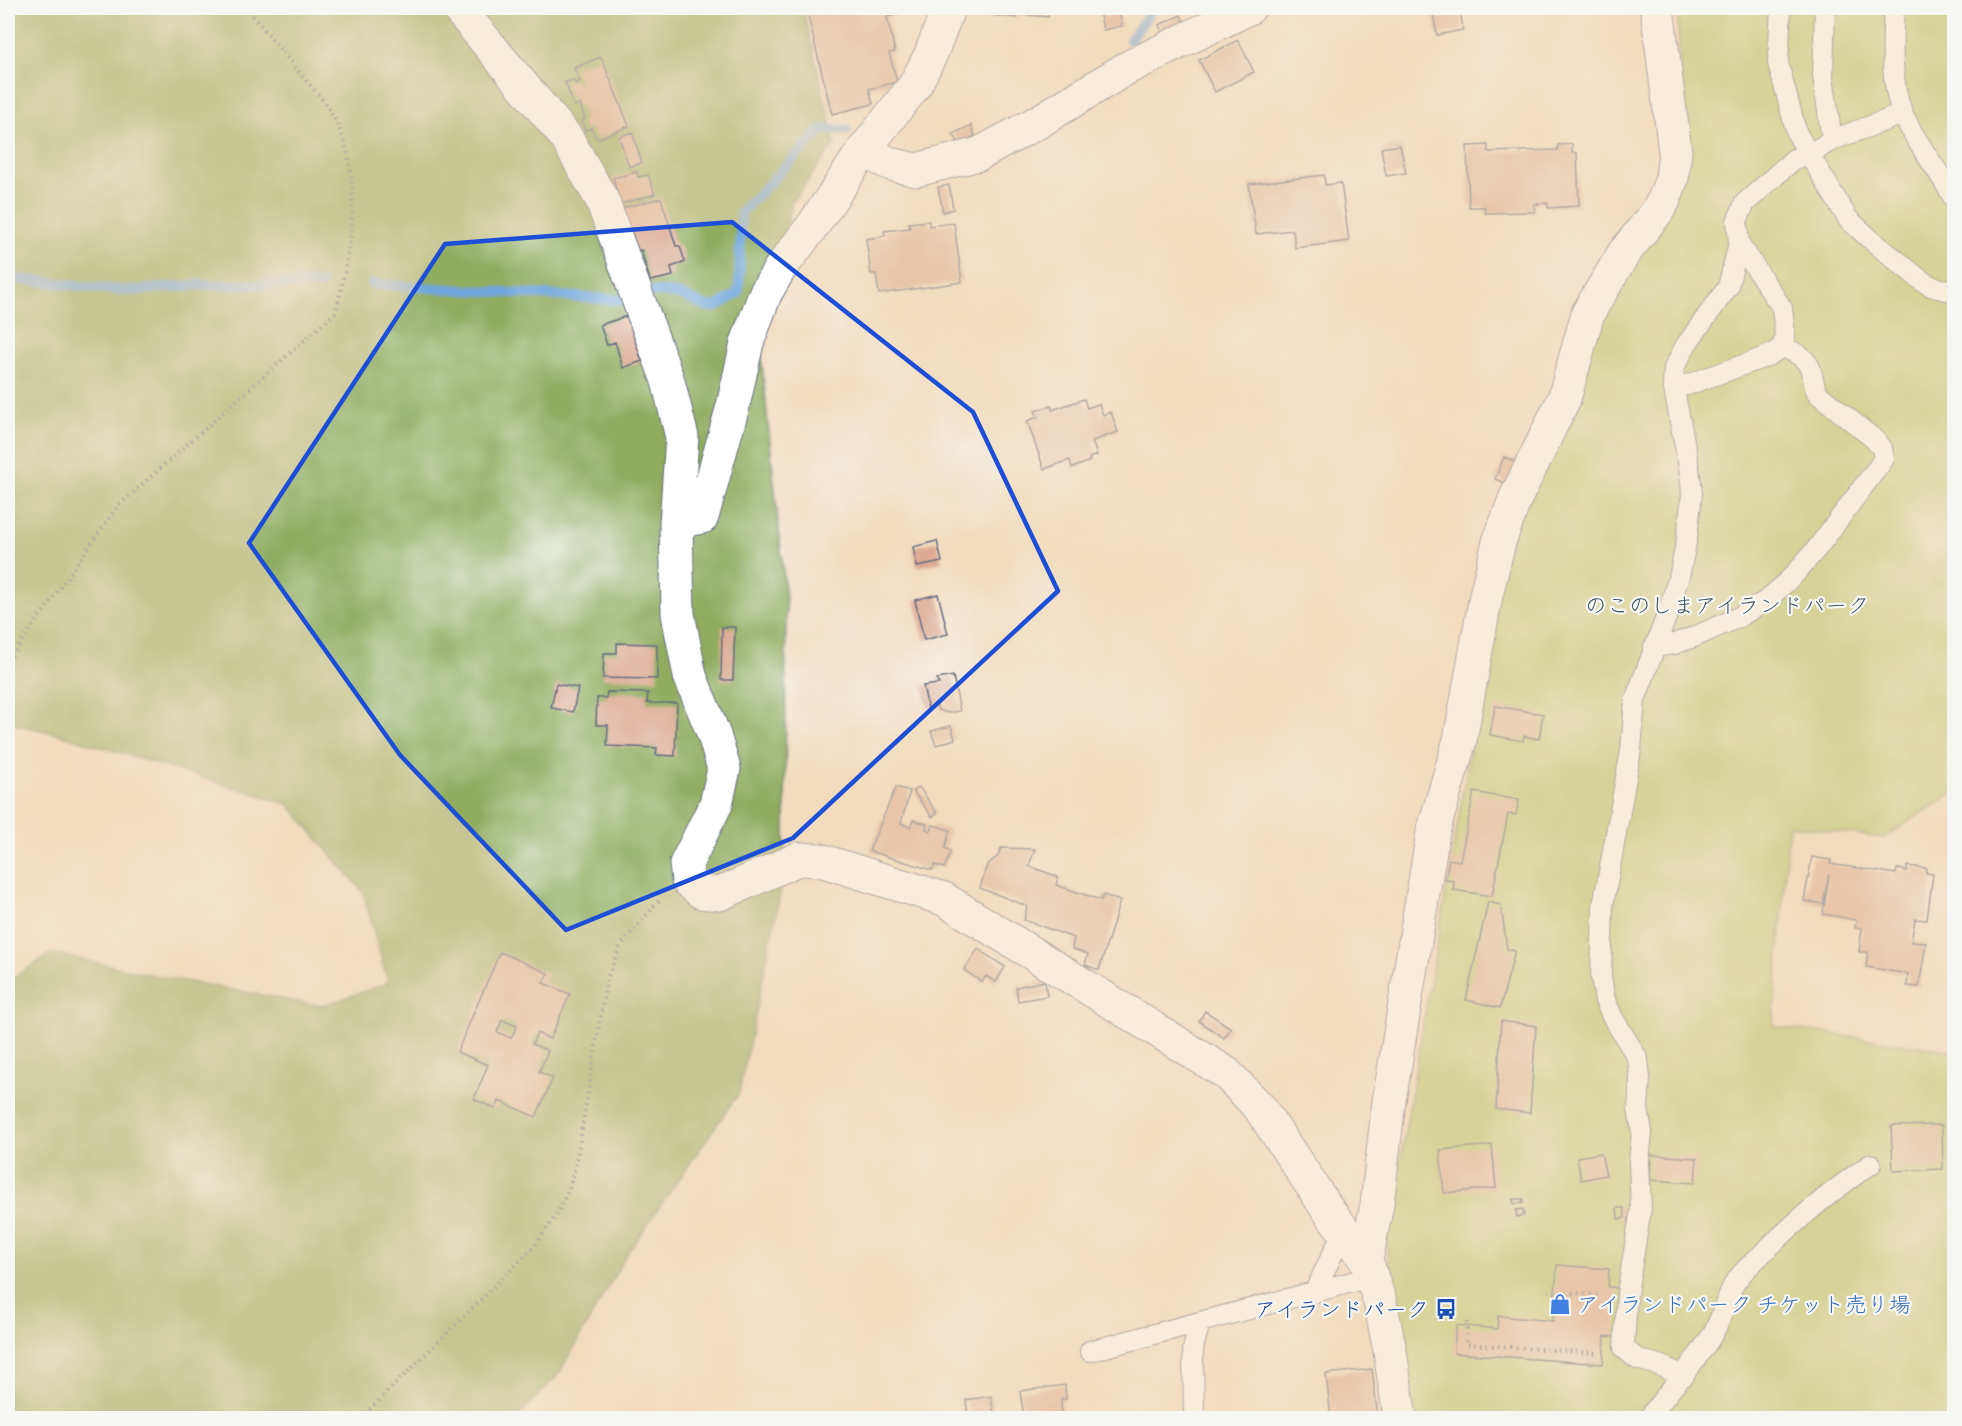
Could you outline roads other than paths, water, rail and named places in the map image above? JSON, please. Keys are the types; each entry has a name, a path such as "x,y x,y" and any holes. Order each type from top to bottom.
{"street":[{"path":"458,8 566,137 602,200 668,381 682,437 676,523 678,614 690,676 714,735 724,769 716,804 686,864 688,881 701,892 720,894 798,859 820,860 944,899 1226,1073 1260,1108 1369,1268 1380,1302 1400,1419"},
{"path":"676,523 702,517 733,406 747,343 765,294 779,270 814,224 863,151 915,85 930,56 947,8"},
{"path":"863,151 891,164 916,170 979,154 1127,68 1249,8"},
{"path":"1369,1268 1389,1101 1433,832 1460,740 1486,595 1499,542 1515,499 1564,399 1588,314 1624,253 1656,213 1664,200 1672,178 1675,151 1657,8"}],"lane":[{"path":"1781,8 1778,63 1797,134 1848,219 1870,240 1933,287 1946,290 1954,288"},
{"path":"1826,8 1823,76 1832,140"},
{"path":"1893,8 1892,39 1896,86 1903,114 1954,198"},
{"path":"1684,1376 1659,1365 1637,1359 1624,1348 1627,1297 1641,1209 1639,1161 1642,1132 1638,1109 1640,1078 1638,1059 1612,1017 1605,1000 1601,977 1603,906 1631,750 1635,700 1667,615 1688,538 1692,493 1673,384 1674,368 1686,345 1728,287 1739,243 1737,221 1745,202 1794,159 1810,154 1832,140 1903,114"},
{"path":"1673,384 1687,385 1768,356 1783,346 1785,336 1782,308 1739,243"},
{"path":"1654,647 1674,644 1694,637 1739,617 1767,600 1792,577 1818,547 1884,459 1882,448 1874,439 1818,394 1809,364 1783,346"},
{"path":"1649,1419 1660,1402 1684,1376 1714,1332 1734,1284 1806,1212 1871,1164"},
{"path":"1314,1293 1344,1230"},
{"path":"1090,1351 1314,1293 1369,1268"},
{"path":"1194,1419 1193,1349 1200,1322"}],"waterway":[{"path":"1130,40 1153,8"},
{"path":"650,292 683,296 705,306 716,307 738,293 741,212 822,129 847,130"},
{"path":"8,278 128,291 195,285 321,284"},
{"path":"372,284 622,300"}],"place":[{"name":"アイランドパーク チケット売り場","path":"1560,1304"},
{"name":"アイランドパーク","path":"1446,1309"}],"park label":[{"name":"のこのしまアイランドパーク","path":"1727,605"}]}
